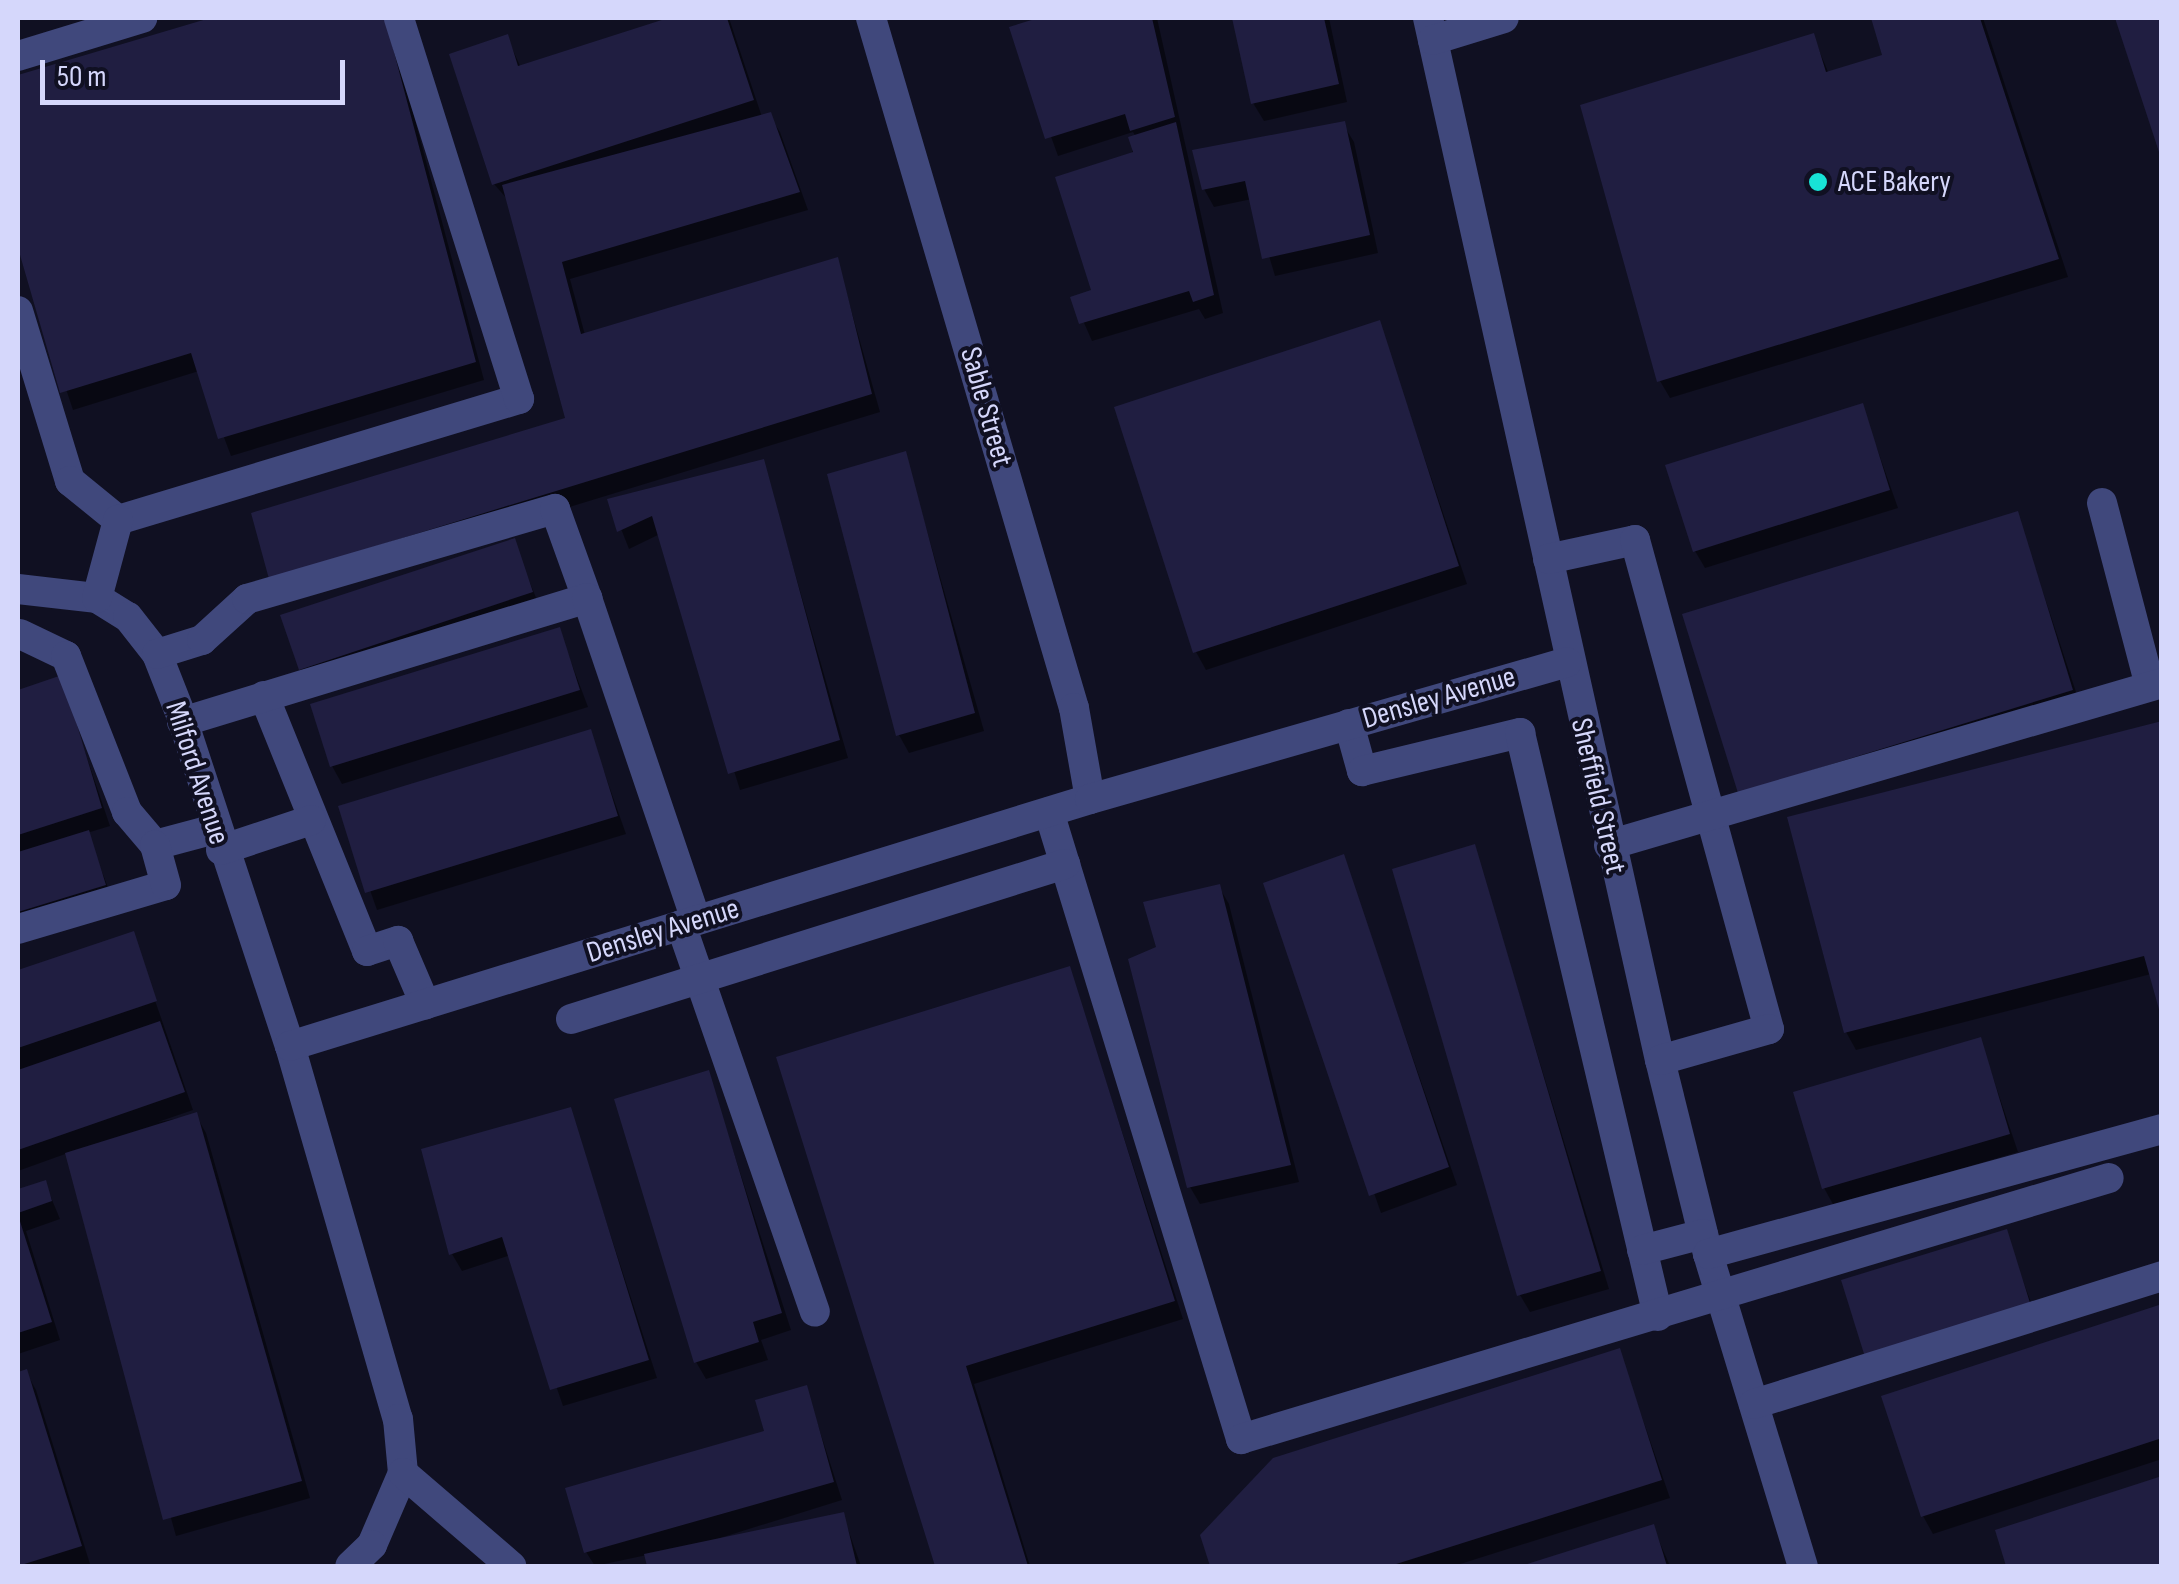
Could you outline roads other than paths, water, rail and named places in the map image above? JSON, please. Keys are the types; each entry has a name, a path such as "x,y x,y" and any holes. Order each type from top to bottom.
{"street":[{"path":"18,56 142,18"},
{"path":"118,520 520,399 399,18"},
{"name":"Sable Street","path":"870,18 1074,708 1090,799"},
{"path":"1430,28 1504,18"},
{"name":"Sheffield Street","path":"1430,28 1548,558 1567,662 1660,1060 1705,1244 1804,1566"},
{"path":"18,311 70,481 118,520"},
{"path":"1609,845 2156,685 2102,503"},
{"path":"157,654 202,640 247,599 555,509 688,923 701,978 815,1310"},
{"path":"18,589 97,598 118,520"},
{"path":"1548,558 1636,540 1768,1029 1660,1060"},
{"name":"Milford Avenue","path":"97,598 128,617 157,654 290,1046"},
{"path":"182,722 586,598"},
{"path":"18,631 66,656 127,812 154,846 166,885 18,929"},
{"name":"Densley Avenue","path":"290,1046 1090,799 1567,662"},
{"path":"264,696 367,952 398,941 426,1004"},
{"path":"1349,724 1362,770 1520,734 1658,1316"},
{"path":"1049,812 1241,1440 2110,1178"},
{"path":"154,846 218,839 311,820"},
{"path":"571,1019 1066,864"},
{"path":"290,1046 387,1375 404,1473 362,1561"},
{"path":"1642,1250 1705,1244 2162,1129"},
{"path":"1754,1404 2162,1276"},
{"path":"404,1473 511,1566"},
{"path":"473,1533 483,1566"}],"place":[{"name":"ACE Bakery","path":"1818,182"}]}
